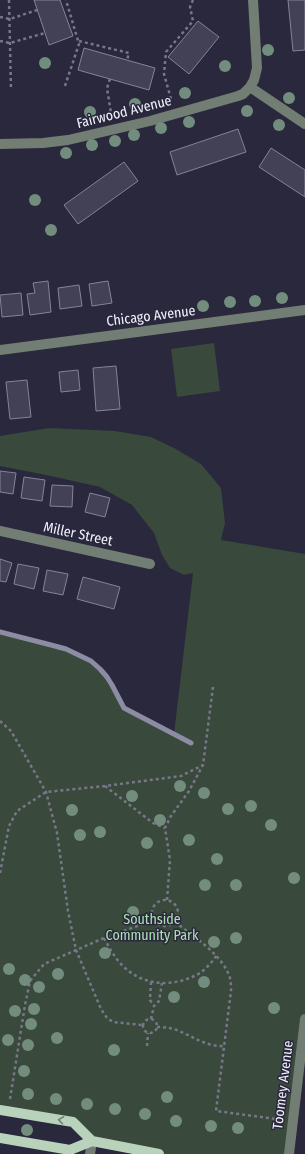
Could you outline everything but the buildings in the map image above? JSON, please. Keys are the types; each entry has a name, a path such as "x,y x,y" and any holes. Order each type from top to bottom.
{"main road":[{"path":"0,1110 73,1122 92,1141"},
{"path":"0,1138 70,1150 92,1141 159,1154"}],"street":[{"path":"253,0 257,68 254,80 250,87 305,124"},
{"name":"Fairwood Avenue","path":"0,144 43,143 68,140 150,121 238,96 243,94 250,87"},
{"name":"Chicago Avenue","path":"0,350 305,310"},
{"name":"Miller Street","path":"0,531 150,564"},
{"name":"Toomey Avenue","path":"289,1154 305,1019"},
{"path":"90,1154 92,1141"}],"path":[{"path":"9,0 11,90"},
{"path":"65,86 79,44 66,0"},
{"path":"171,99 164,74 166,52 193,21 190,7 193,0"},
{"path":"0,17 10,19 37,10"},
{"path":"0,41 10,43 45,33"},
{"path":"78,41 129,53 127,60"},
{"path":"110,79 107,88 111,113"},
{"path":"167,900 170,860 165,828 171,816 189,791 203,765 213,687"},
{"path":"0,721 11,731 46,792 57,833 68,911 76,950 101,1009 107,1018 113,1022 142,1025"},
{"path":"0,873 11,821 17,811 46,792 181,776 203,765"},
{"path":"105,786 153,823 165,828"},
{"path":"167,900 175,904 178,913 175,922 170,926 157,924 154,920 152,913 154,906 159,901 167,900"},
{"path":"10,1101 30,981 44,964 104,938 154,920"},
{"path":"175,922 217,955 225,967 230,979 231,991 216,1110 276,1119"},
{"path":"104,938 115,957 126,969 151,982 174,982 188,978 200,972 212,962 217,955"},
{"path":"151,982 150,1000 154,1006"},
{"path":"151,1019 154,1006 160,1001 162,983"},
{"path":"147,1019 154,1020 157,1023 156,1030 153,1033 145,1032 142,1025 147,1019"},
{"path":"157,1027 178,1031 201,1042 215,1046 224,1046"},
{"path":"147,1046 148,1033"}],"green space":[{"path":"214,343 220,391 177,397 171,349"},
{"name":"Southside Community Park","path":"49,428 115,431 151,437 174,448 201,464 221,488 225,523 221,540 305,554 305,1019 289,1154 159,1154 92,1141 73,1122 0,1110 0,632 65,649 89,661 99,668 107,677 123,707 174,734 193,573 184,575 170,568 162,555 154,533 132,505 100,487 0,466 0,436"}],"waterway":[{"path":"0,632 66,649 91,661 107,677 124,708 191,743"}]}
